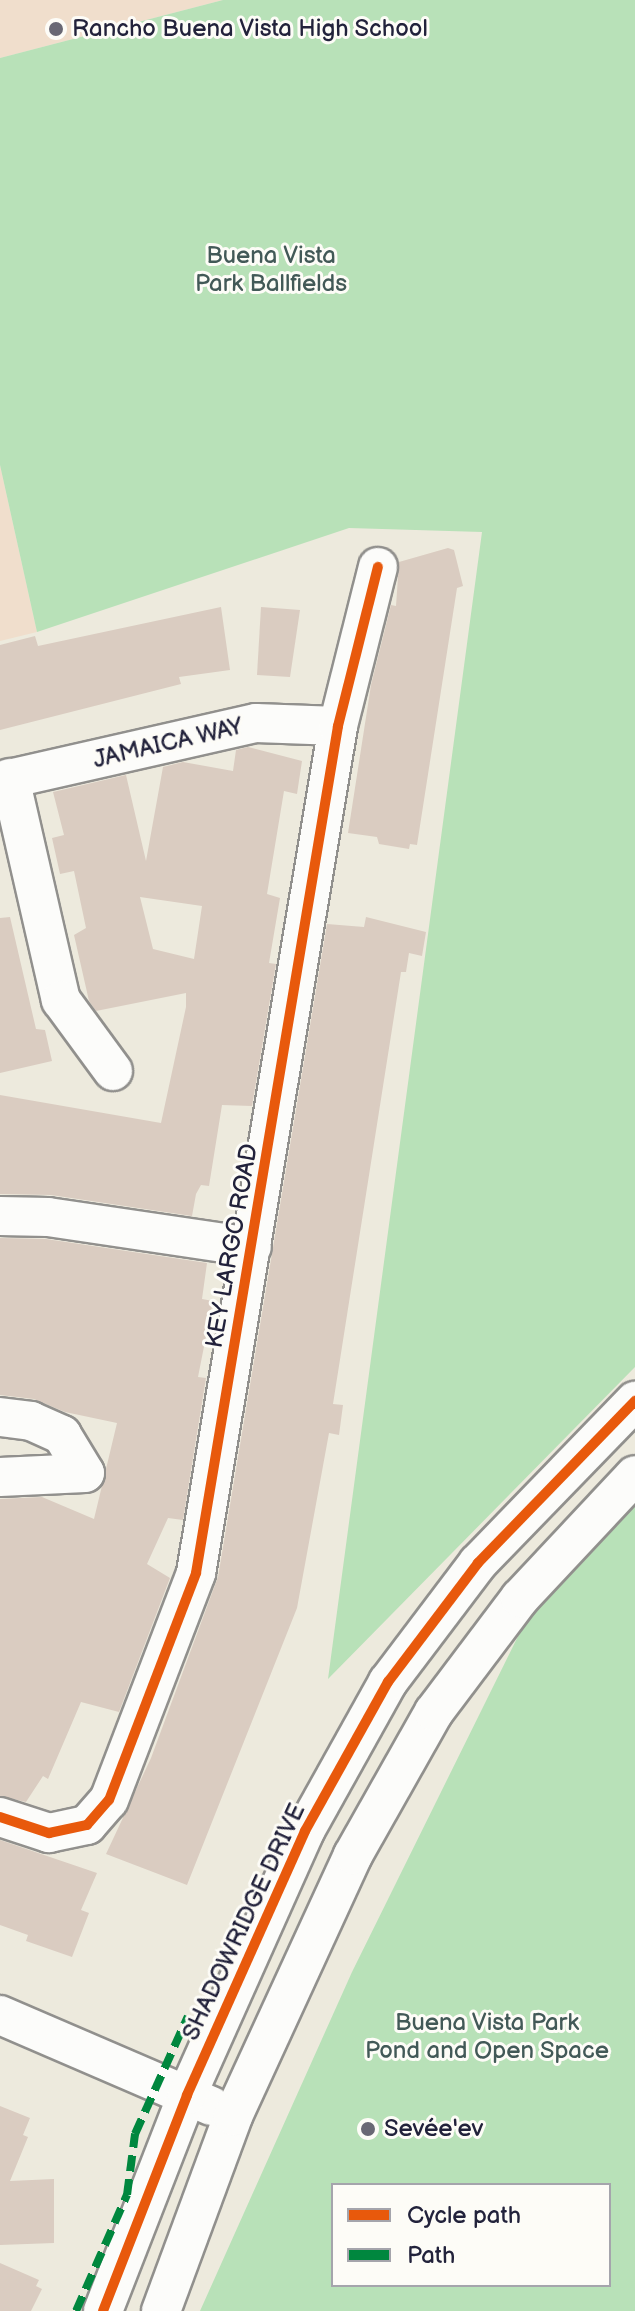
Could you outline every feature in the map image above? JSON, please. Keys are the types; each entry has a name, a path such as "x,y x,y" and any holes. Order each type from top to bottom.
{"street":[{"name":"KEY LARGO ROAD","path":"0,1817 49,1833 87,1825 109,1800 196,1573 338,726 378,567"},
{"name":"JAMAICA WAY","path":"5,780 256,723 338,726"},
{"path":"5,780 61,1000 113,1071"},
{"path":"0,1216 48,1217 252,1247"},
{"name":"SHADOWRIDGE DRIVE","path":"103,2311 187,2095 305,1831 388,1682 478,1563 635,1401"},
{"path":"0,1417 31,1421 62,1435 85,1473 0,1477"},
{"path":"161,2311 233,2116 353,1855 434,1712 520,1598 635,1475"},
{"path":"0,2015 233,2116"}],"shaded area":[{"name":"Rancho Buena Vista High School","path":"0,0 223,0 0,58"},
{"path":"0,465 37,632 0,641"}],"green space":[{"name":"Buena Vista Park Ballfields","path":"223,0 635,0 635,1367 328,1679 482,532 349,528 37,632 0,465 0,58"},
{"name":"Buena Vista Park Pond and Open Space","path":"635,1472 635,2311 200,2311 352,1972 575,1521"}],"building":[{"path":"448,548 454,550 463,586 457,588 417,845 410,844 409,849 379,844 377,837 348,833 371,685 391,605 396,606 399,562"},
{"path":"221,607 230,670 179,677 181,684 0,730 0,645 35,636 38,646"},
{"path":"261,607 300,610 290,677 257,675"},
{"path":"248,747 302,761 297,794 284,791 267,894 280,898 269,963 276,964 252,1106 222,1105 209,1186 201,1185 192,1216 51,1195 0,1194 0,1095 161,1123 186,1007 186,993 96,1011 89,1001 74,935 86,928 74,871 60,874 52,838 64,835 53,792 126,775 146,861 163,767 183,762 233,771 236,750","holes":["140,897 202,906 194,959 153,949"]},
{"path":"10,917 36,1029 45,1030 52,1061 0,1073 0,918"},
{"path":"366,917 426,932 422,956 409,953 406,972 401,972 333,1404 343,1405 339,1435 329,1433 297,1608 187,1885 106,1854 151,1758 218,1577 327,924 364,927"},
{"path":"0,1238 46,1239 207,1263 202,1299 213,1301 198,1377 206,1378 183,1520 168,1518 147,1564 170,1578 119,1712 81,1702 48,1779 43,1776 26,1802 0,1796 0,1499 42,1497 94,1519 117,1423 65,1412 34,1399 0,1395"},
{"path":"0,1840 97,1873 81,1910 89,1913 72,1957 26,1941 28,1935 0,1925"},
{"path":"0,2106 30,2118 23,2135 28,2137 10,2181 54,2179 54,2243 0,2245"},
{"path":"0,2263 39,2280 36,2286 42,2289 31,2311 0,2311"}],"marked path":[{"path":"76,2311 127,2195 135,2134 188,2016"}],"cycle path":[{"path":"0,1817 49,1833 87,1825 109,1800 196,1573 338,726 378,567"},
{"path":"103,2311 187,2095 305,1831 388,1682 478,1563 635,1401"}],"place":[{"name":"Rancho Buena Vista High School","path":"56,29"},
{"name":"Sevée'ev","path":"368,2129"}]}
